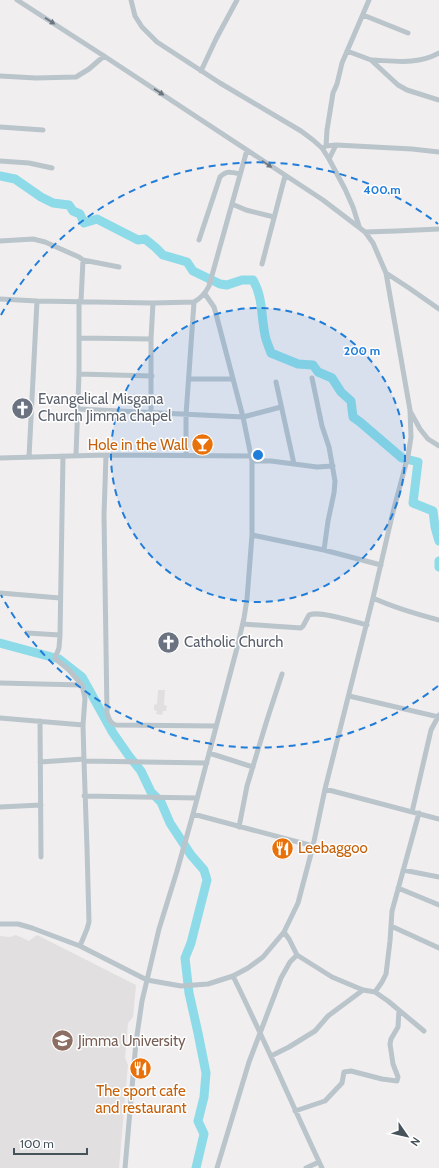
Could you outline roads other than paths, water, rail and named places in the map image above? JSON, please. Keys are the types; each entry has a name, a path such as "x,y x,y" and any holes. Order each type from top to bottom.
{"street":[{"path":"0,924 18,924 32,928 80,946 147,980 181,986 206,984 233,976 248,968 263,957 284,932 298,903 404,474 411,438 410,410 386,273 373,243 365,232 323,200 17,0"},
{"path":"131,0 135,16 142,27 157,42 201,71 301,131 324,147 336,145 439,152"},
{"path":"201,71 237,0"},
{"path":"359,226 346,189 324,147 333,93 342,63 369,0"},
{"path":"363,15 408,33"},
{"path":"347,51 371,60 412,62 439,53"},
{"path":"0,76 36,78 76,77 89,69 104,56"},
{"path":"371,60 398,85 407,90 439,99"},
{"path":"0,127 43,130"},
{"path":"329,159 336,145"},
{"path":"0,299 154,303 194,302 199,300 205,294 209,286 247,150"},
{"path":"0,161 29,163 52,168"},
{"path":"199,240 220,177 223,173 227,172 240,174"},
{"path":"262,264 285,176"},
{"path":"232,204 246,210 274,217"},
{"path":"365,232 439,229"},
{"path":"0,241 33,239 45,242 83,260 119,267"},
{"path":"76,455 80,301 83,260"},
{"path":"386,273 439,309"},
{"path":"125,1168 136,1042 142,1001 159,929 207,763 243,624 247,599 252,535 251,459 243,417 216,314 214,307 205,294"},
{"path":"29,457 37,301"},
{"path":"186,456 186,415 190,379 194,302"},
{"path":"151,413 151,339 154,303"},
{"path":"80,338 151,339"},
{"path":"79,374 152,376"},
{"path":"312,378 336,482 324,550"},
{"path":"190,379 232,379"},
{"path":"276,382 294,464"},
{"path":"78,409 243,417 281,407"},
{"path":"410,410 420,429 428,439 439,446"},
{"path":"0,458 76,455 186,456 251,459 317,466 333,466"},
{"path":"106,455 105,572 107,713 109,721 116,725 216,726"},
{"path":"63,456 60,635 59,648 55,658 69,670 82,685 85,698 83,725 84,796 89,922 88,929 80,946"},
{"path":"252,535 381,564"},
{"path":"0,593 60,598"},
{"path":"373,598 389,606 439,620"},
{"path":"243,624 301,628 309,614 314,613 336,616 367,625"},
{"path":"27,633 60,635"},
{"path":"239,827 247,786 282,674"},
{"path":"0,683 82,685"},
{"path":"349,696 439,717 431,730 412,812"},
{"path":"0,718 83,725"},
{"path":"40,721 41,857"},
{"path":"209,753 253,767"},
{"path":"40,762 84,760 207,763"},
{"path":"325,789 439,819"},
{"path":"84,796 197,798"},
{"path":"0,807 41,805"},
{"path":"193,814 313,846"},
{"path":"375,992 386,974 392,911 419,814"},
{"path":"403,870 439,877"},
{"path":"398,888 439,904"},
{"path":"391,926 439,948"},
{"path":"284,932 297,955 332,977 363,990 375,992 424,1031"},
{"path":"217,1168 260,1032 281,978 290,962 297,955"},
{"path":"233,976 322,1168"},
{"path":"271,1056 315,1031 328,1016 363,990"},
{"path":"295,1111 324,1101 342,1083 342,1075 346,1071 397,1081 398,1077 392,1064 390,1044 391,1039 398,1027 399,1010"},
{"path":"306,1168 319,1162"}],"waterway":[{"path":"0,176 15,179 41,197 53,203 69,205 73,211 80,214 84,223 97,219 138,240 145,239 163,255 187,262 193,271 220,284 227,285 242,280 253,280 259,293 265,337 271,353 298,364 313,365 318,372 332,378 341,392 351,401 353,417 402,458 418,462 413,503 433,511 439,541"},
{"path":"439,561 439,567"},
{"path":"0,643 59,659 82,677 113,733 141,771 151,792 161,802 170,823 191,855 204,870 207,880 191,943 185,958 189,993 206,1073 204,1097 198,1121 204,1134 196,1168"}],"place":[{"name":"Evangelical Misgana Church Jimma chapel","path":"22,408"},
{"name":"Hole in the Wall","path":"203,445"},
{"name":"Catholic Church","path":"168,642"},
{"name":"Leebaggoo","path":"283,848"},
{"name":"Jimma University","path":"63,1041"},
{"name":"The sport cafe and restaurant","path":"141,1068"}]}
